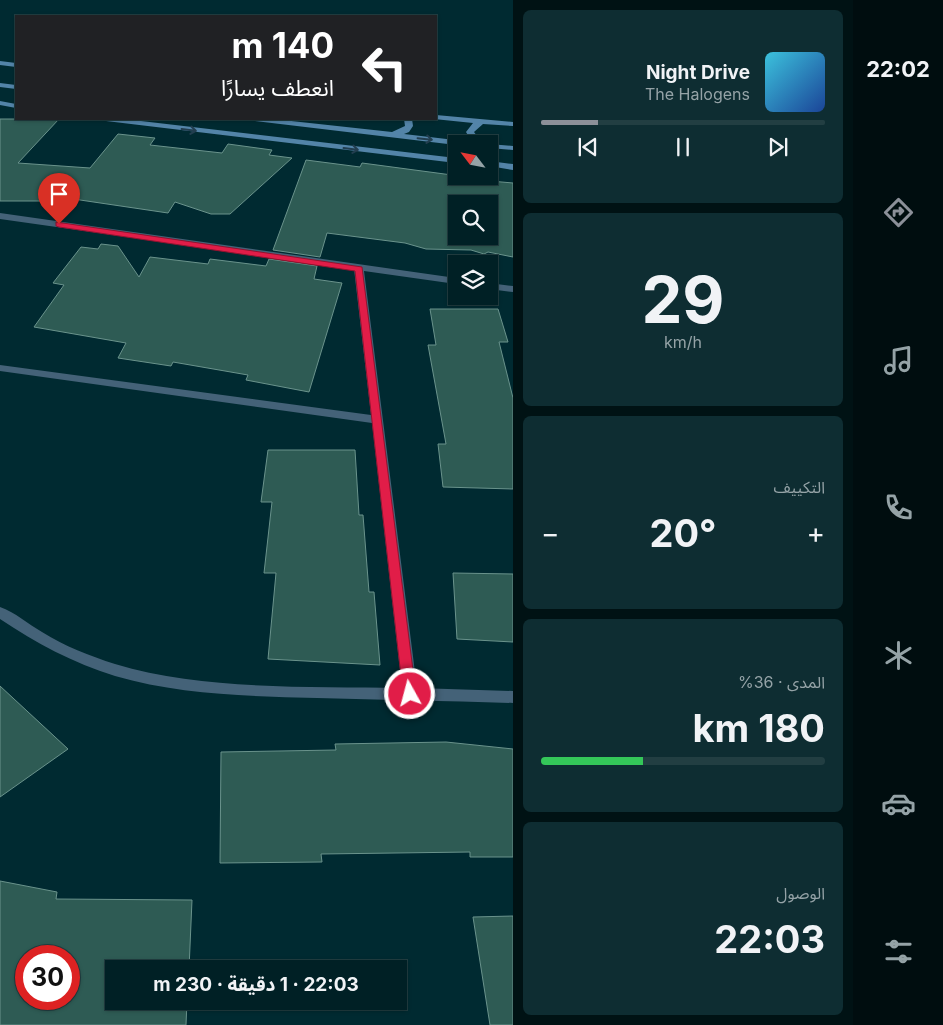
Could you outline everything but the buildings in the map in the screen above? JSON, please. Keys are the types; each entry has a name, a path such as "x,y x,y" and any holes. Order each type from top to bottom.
{"main road":[{"path":"0,63 15,65"},
{"path":"0,85 15,87"},
{"path":"0,104 15,106"},
{"path":"437,117 513,124"},
{"path":"114,120 448,160"},
{"path":"264,120 448,141"},
{"path":"391,135 406,130 409,126 408,120"},
{"path":"471,135 470,132 476,124 482,121"},
{"path":"498,147 513,148"},
{"path":"498,165 513,167"}],"street":[{"path":"0,216 359,269 448,280"},
{"path":"359,269 410,694"},
{"path":"498,287 513,289"},
{"path":"0,368 378,420"},
{"path":"0,612 25,631 79,659 142,678 220,689 513,697"}],"route":[{"path":"59,224 359,269 410,694"}]}
